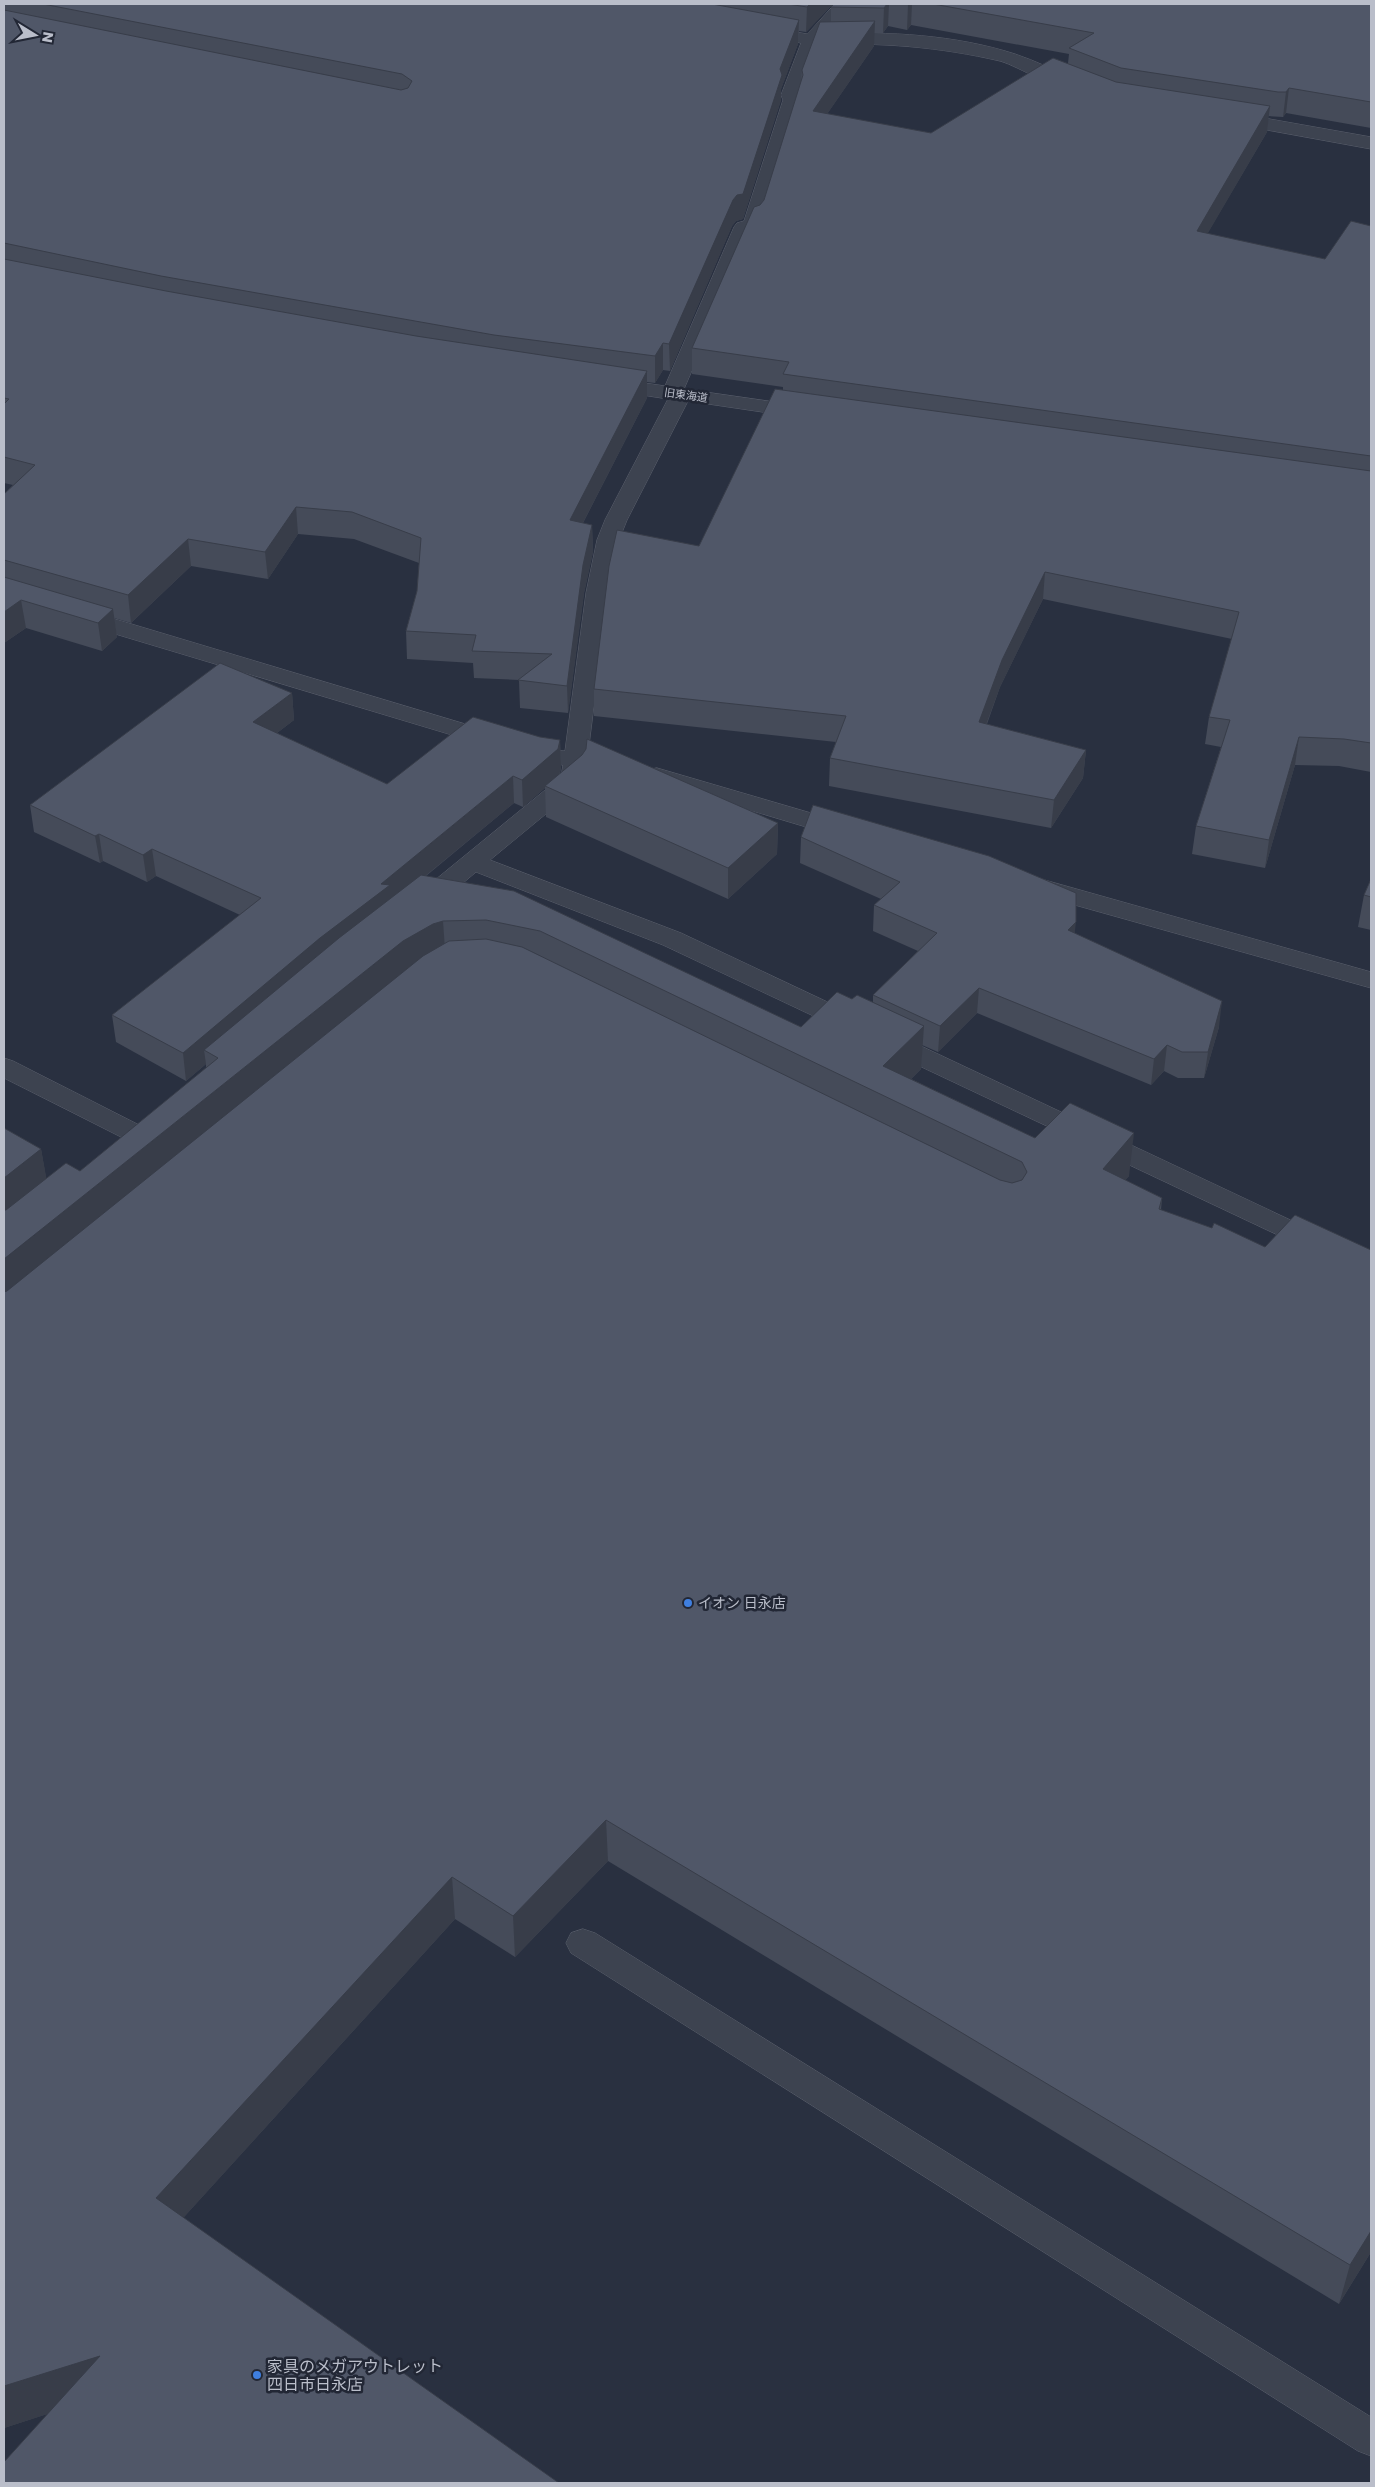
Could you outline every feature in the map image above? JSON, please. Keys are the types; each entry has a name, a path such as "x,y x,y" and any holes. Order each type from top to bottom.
{"street":[{"path":"404,918 474,863 573,780 597,593 608,540 677,393 744,227 752,225 792,100 790,95 811,40 844,4"},
{"path":"743,28 811,40 858,38 947,44 1009,58 1082,88"},
{"path":"1214,116 1371,143"},
{"name":"旧東海道","path":"593,382 827,415"},
{"path":"59,610 550,757 615,763 868,837"},
{"path":"474,863 672,939 1371,1269"},
{"path":"1018,881 1371,980"},
{"path":"4,1067 147,1130 117,1154"},
{"path":"583,1943 1371,2438"}],"building":[{"path":"43,4 712,4 799,20 780,69 782,75 743,194 737,195 733,200 669,344 663,343 655,356 494,335 161,276 4,243 4,10 401,90 408,88 412,81 402,74"},
{"path":"788,4 810,4 807,7"},
{"path":"834,4 887,4 884,8 831,7"},
{"path":"933,4 1371,4 1371,102 1289,88 1286,92 1278,92 1121,68 1069,48 1094,33"},
{"path":"875,21 813,111 931,133 1053,58 1116,82 1270,106 1197,231 1325,259 1351,221 1371,226 1371,456 783,374 789,362 692,348 754,207 760,205 764,200 803,75 802,70 820,22"},
{"path":"4,259 166,291 416,336 647,371 570,520 592,525 583,565 567,686 518,680 552,654 472,651 476,635 406,631 417,591 421,538 352,512 296,507 265,552 188,539 128,595 4,560 4,494 35,465 4,457 4,404 9,399 4,398"},
{"path":"775,389 1371,471 1371,743 1344,739 1299,737 1269,840 1196,826 1230,720 1209,717 1239,612 1045,572 1002,660 979,722 1086,750 1054,800 830,758 846,716 594,689 609,566 617,530 699,546"},
{"path":"4,577 113,609 98,623 21,600 4,612"},
{"path":"220,663 292,693 253,722 387,784 473,717 540,737 560,740 558,749 522,780 513,776 381,884 390,885 320,938 183,1053 112,1015 261,898 152,849 143,855 99,834 95,836 30,805"},
{"path":"587,739 778,823 728,868 545,786 582,755 586,749"},
{"path":"813,805 989,856 1076,893 1076,922 1068,930 1222,1001 1208,1052 1182,1052 1167,1045 1154,1059 979,988 940,1026 873,995 937,933 874,905 900,882 801,837"},
{"name":"イオン 日永店","path":"421,875 514,891 801,1027 837,992 852,999 857,995 924,1026 883,1066 1035,1138 1070,1103 1134,1133 1103,1169 1162,1198 1159,1209 1212,1228 1214,1223 1265,1247 1295,1215 1371,1250 1371,2231 1350,2265 606,1820 513,1916 452,1877 156,2198 559,2483 4,2483 4,2462 100,2356 4,2386 4,1292 423,956 449,941 486,939 522,947 1000,1180 1012,1183 1022,1180 1027,1172 1022,1162 540,931 486,920 443,921 433,924 403,941 4,1259 4,1210 66,1163 80,1171 218,1058 204,1050 339,938"},
{"path":"1371,879 1371,897 1364,895"},
{"path":"4,1128 41,1149 4,1178"}],"place":[{"name":"イオン 日永店","path":"688,1603"},
{"name":"家具のメガアウトレット 四日市日永店","path":"257,2375"}]}
